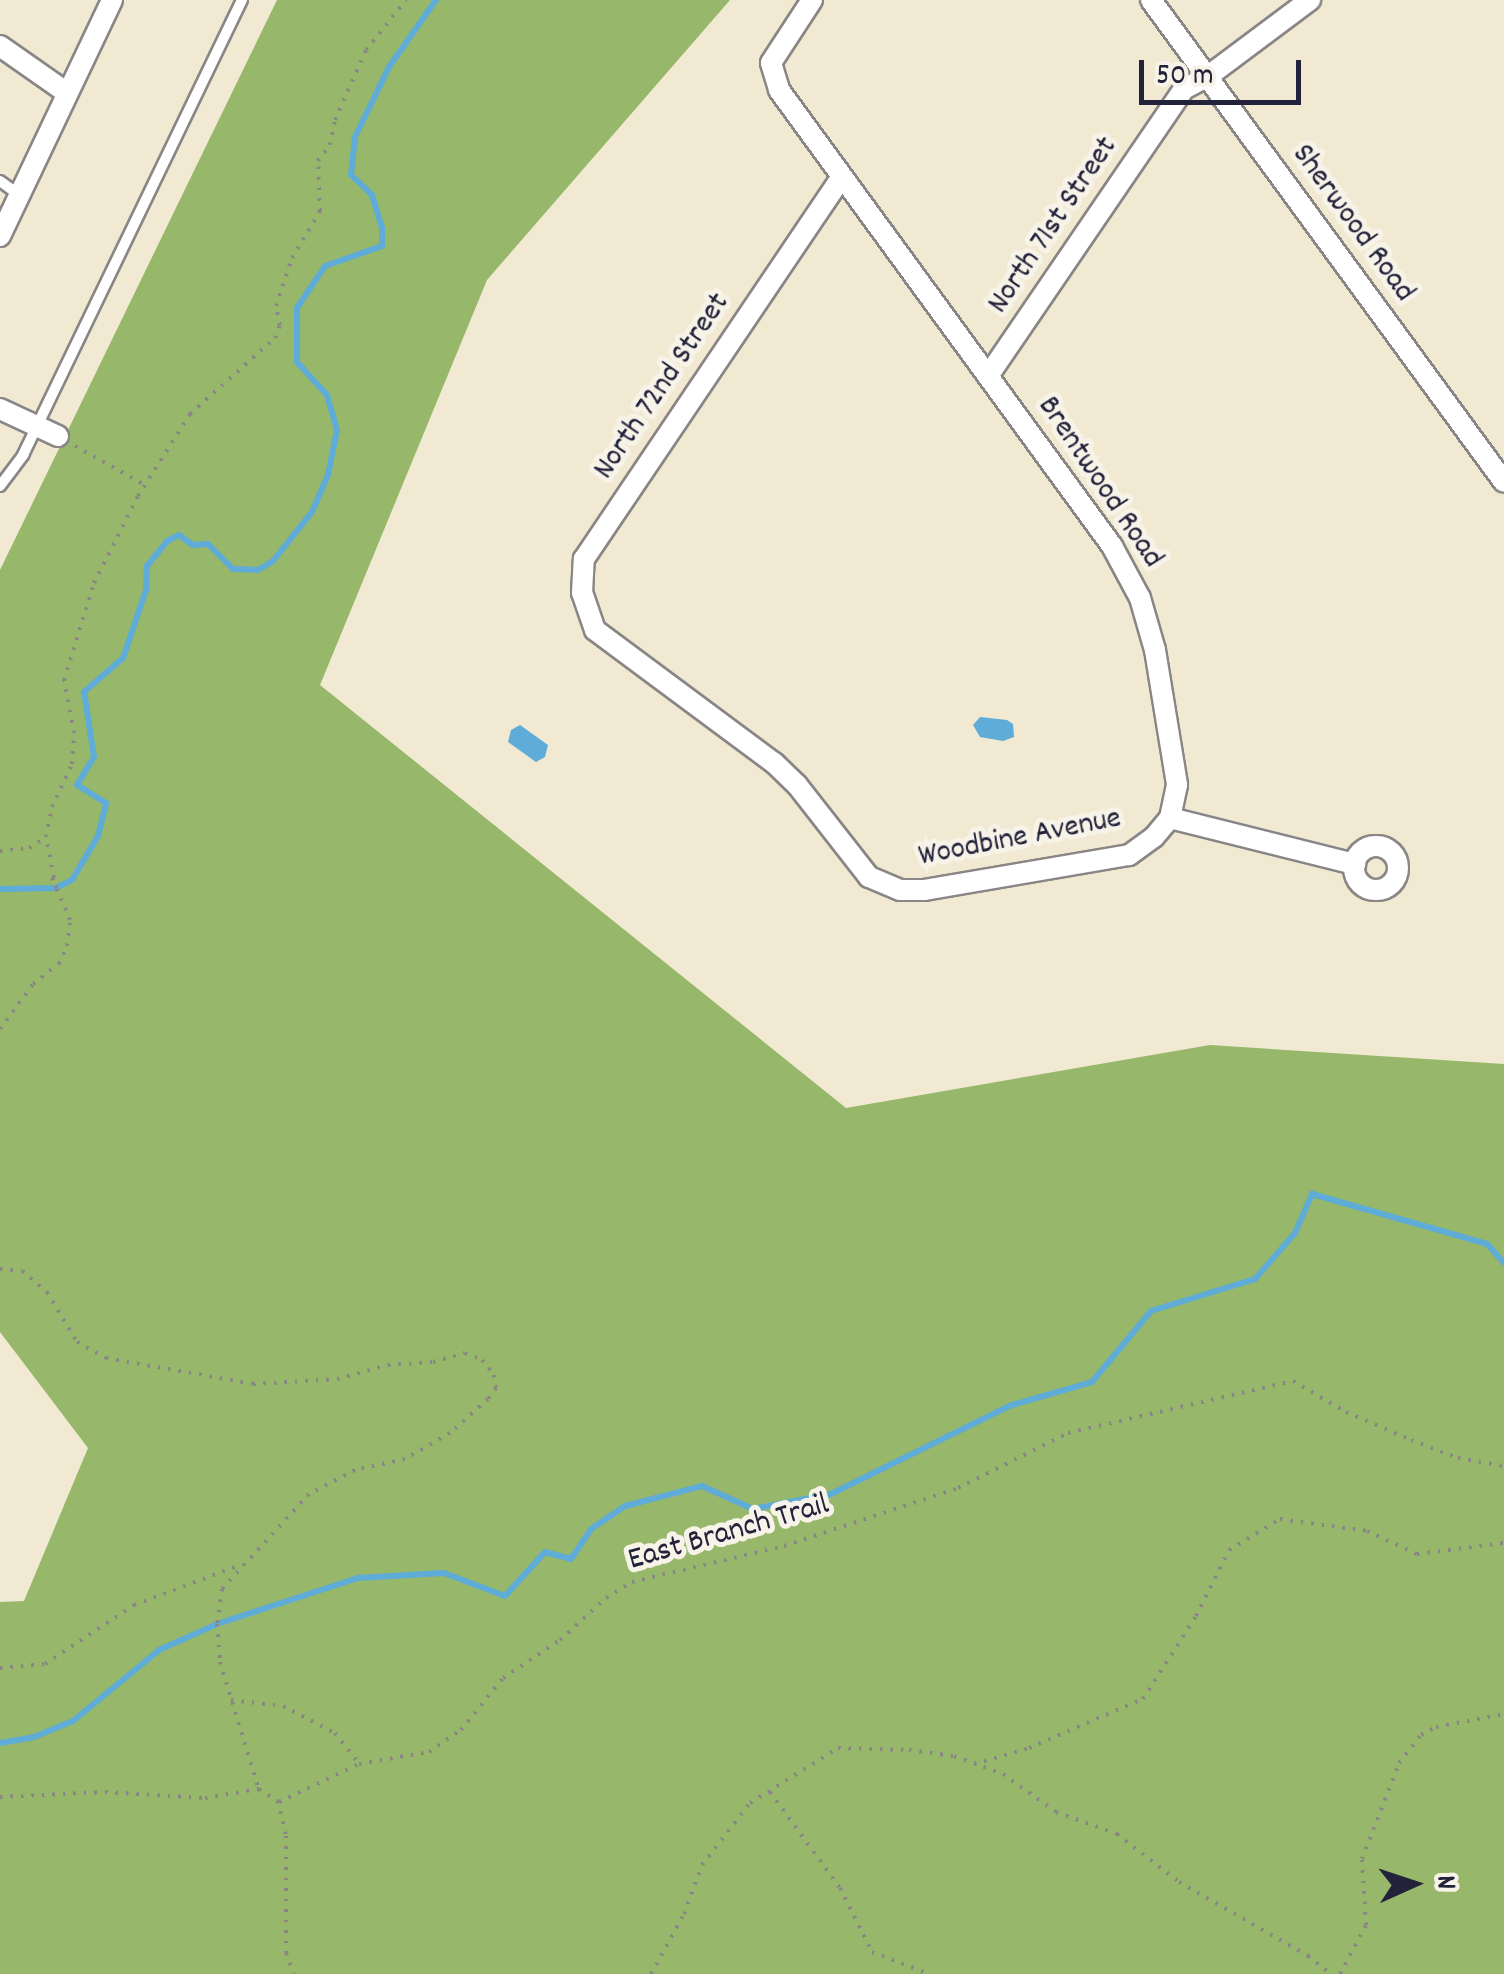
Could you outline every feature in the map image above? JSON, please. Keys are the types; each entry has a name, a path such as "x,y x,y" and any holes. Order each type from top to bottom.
{"street":[{"path":"0,236 112,0"},
{"name":"Brentwood Road","path":"812,0 771,64 779,90 1112,546 1140,598 1156,650 1178,784 1170,818"},
{"name":"Sherwood Road","path":"1152,0 1504,482"},
{"name":"North 71st Street","path":"988,376 1184,89 1207,77 1310,0"},
{"path":"0,46 66,93"},
{"name":"North 72nd Street","path":"605,640 594,630 582,594 584,560 842,177"},
{"path":"0,409 58,436"},
{"name":"Woodbine Avenue","path":"605,640 774,762 869,877 900,890 924,890 1130,856 1170,818"},
{"path":"1170,818 1355,864"}],"lane":[{"path":"0,486 22,455 242,0"},
{"path":"0,181 20,195"}],"path":[{"path":"56,888 46,838 52,807 72,764 74,732 64,680 70,652 107,553 190,414 275,338 280,325 276,306 292,258 320,212 318,161 330,146 335,120 366,50 406,0"},
{"path":"58,436 145,485"},
{"path":"0,851 28,848 46,838"},
{"path":"0,1029 33,984 59,964 67,946 70,920 52,878"},
{"path":"0,1270 22,1271 47,1292 78,1342 106,1358 253,1384 338,1379 388,1365 434,1362 465,1354 482,1360 494,1375 496,1388 450,1433 405,1459 355,1470 309,1494 248,1562 232,1573 222,1590 218,1624 220,1662 259,1789 279,1802 286,1836 286,1953 294,1974"},
{"name":"East Branch Trail","path":"279,1802 360,1764 429,1752 461,1730 504,1678 632,1582 784,1546 958,1488 1068,1433 1293,1381 1346,1412 1411,1440 1458,1458 1504,1466"},
{"path":"974,1764 1029,1748 1143,1698 1196,1616 1229,1550 1280,1519 1366,1531 1416,1554 1504,1543"},
{"path":"0,1668 45,1664 134,1605 248,1562"},
{"path":"231,1700 283,1706 334,1733 360,1764"},
{"path":"1340,1974 1366,1925 1362,1859 1400,1763 1421,1736 1436,1726 1504,1714"},
{"path":"651,1974 684,1914 702,1865 750,1803 838,1748 910,1750 1003,1774 1056,1812 1117,1834 1179,1882 1330,1974"},
{"path":"0,1797 105,1792 205,1798 259,1789"},
{"path":"770,1792 840,1888 872,1952 929,1974"}],"green space":[{"path":"277,0 730,0 487,280 320,685 846,1108 1210,1045 1504,1064 1504,1974 0,1974 0,1602 24,1601 88,1448 0,1332 0,570"}],"water":[{"path":"980,717 1007,720 1013,724 1014,737 1003,741 980,737 973,725"},
{"path":"520,725 548,745 545,757 536,762 508,742 511,730"}],"waterway":[{"path":"0,889 56,888 72,880 98,836 106,803 77,785 94,757 84,692 123,658 146,590 147,566 167,541 179,535 193,545 208,544 233,569 258,570 273,561 312,512 328,475 337,430 327,395 297,362 297,308 325,266 382,246 382,228 372,195 351,175 355,137 389,67 436,0"},
{"path":"0,1743 34,1737 73,1721 159,1650 217,1624 358,1578 444,1573 505,1596 545,1552 571,1559 591,1529 625,1506 702,1486 753,1509 831,1494 1009,1406 1092,1382 1151,1311 1255,1279 1295,1233 1312,1194 1487,1244 1504,1263"}]}
